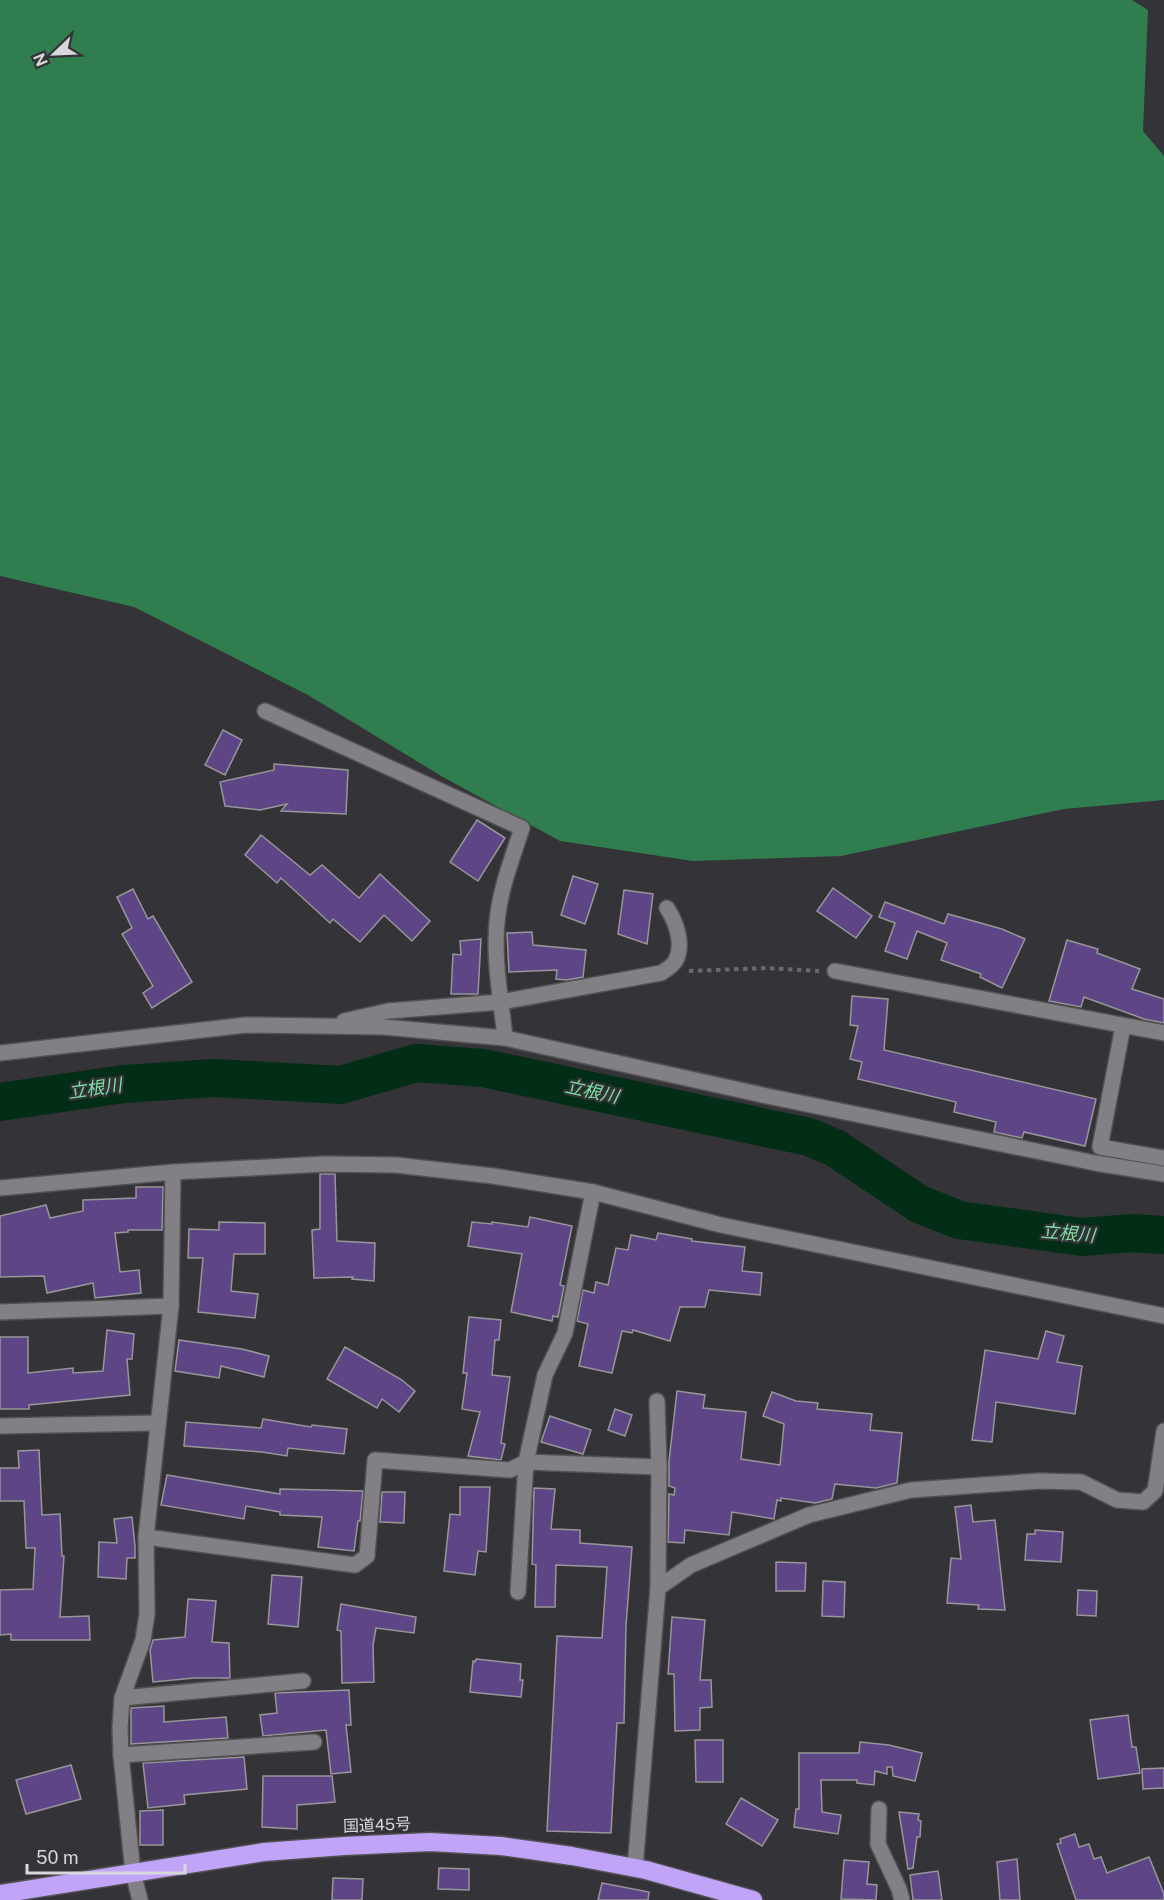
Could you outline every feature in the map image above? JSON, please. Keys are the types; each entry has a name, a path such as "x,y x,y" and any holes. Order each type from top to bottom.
{"highway":[{"name":"国道45号","path":"0,1894 264,1852 430,1842 501,1846 635,1868 753,1900"}],"street":[{"path":"265,711 522,828 497,914 497,960 505,1038"},
{"path":"322,1026 388,1011 501,1002 661,973 676,960 678,951 676,922 667,908"},
{"path":"835,971 1164,1033"},
{"path":"0,1053 246,1025 384,1027 505,1038 766,1096 1083,1161 1164,1174"},
{"path":"1123,1026 1101,1147 1164,1158"},
{"path":"0,1188 173,1172 324,1164 396,1165 493,1176 593,1192 721,1224 1164,1316"},
{"path":"140,1900 133,1873 121,1755 122,1698 143,1640 147,1614 146,1537 171,1306 173,1172"},
{"path":"518,1592 526,1462 545,1375 565,1333 593,1192"},
{"path":"0,1312 171,1306"},
{"path":"635,1868 658,1588 657,1401"},
{"path":"0,1426 158,1423"},
{"path":"658,1588 691,1565 809,1515 911,1490 1039,1481 1081,1482 1117,1500 1143,1502 1155,1491 1164,1431"},
{"path":"146,1537 355,1565 367,1556 375,1460 510,1470 526,1462 659,1467"},
{"path":"122,1698 303,1681"},
{"path":"121,1755 315,1742"},
{"path":"879,1809 878,1844 902,1900"}],"path":[{"path":"661,973 767,968 835,971"}],"green space":[{"path":"0,0 1132,0 1148,10 1143,131 1164,156 1164,800 1064,809 841,856 693,861 560,841 443,777 308,695 134,607 0,576"}],"building":[{"path":"223,730 242,740 225,775 205,765"},
{"path":"274,764 348,770 346,814 281,811 287,804 260,810 225,806 220,782 274,770"},
{"path":"477,820 505,838 478,881 450,862"},
{"path":"261,835 310,875 322,865 359,898 380,874 430,921 412,941 384,915 360,942 333,919 330,923 281,878 277,883 245,855"},
{"path":"573,876 598,884 585,924 561,915"},
{"path":"833,888 872,916 856,938 817,911"},
{"path":"133,889 148,919 153,916 192,982 152,1008 143,993 153,986 122,934 132,928 117,897"},
{"path":"624,890 653,894 647,944 618,934"},
{"path":"885,902 944,924 948,914 1002,929 1025,939 1002,988 980,977 981,974 941,960 947,943 917,931 907,959 885,951 895,923 879,917"},
{"path":"532,932 533,945 586,950 583,977 567,980 556,979 557,970 509,972 507,933"},
{"path":"481,939 478,994 451,994 453,954 461,955 460,941"},
{"path":"1067,940 1098,949 1097,953 1140,969 1132,989 1164,999 1164,1023 1144,1019 1084,997 1081,1007 1049,1001"},
{"path":"852,996 888,999 884,1050 1096,1099 1085,1146 1024,1132 1022,1138 994,1132 996,1122 954,1112 956,1102 858,1079 862,1062 850,1059 858,1026 850,1025"},
{"path":"320,1174 335,1174 337,1241 375,1243 374,1281 352,1279 353,1277 314,1278 312,1230 320,1229"},
{"path":"136,1187 163,1187 162,1230 128,1230 128,1232 115,1233 120,1272 139,1270 141,1293 95,1298 93,1283 47,1293 44,1276 0,1277 0,1216 46,1205 50,1218 83,1211 83,1200 136,1198"},
{"path":"530,1217 572,1226 560,1285 564,1286 558,1317 553,1316 552,1321 511,1312 522,1254 468,1246 472,1222 528,1227"},
{"path":"219,1222 265,1223 265,1254 234,1254 231,1291 258,1294 255,1318 198,1312 203,1258 188,1258 189,1229 219,1230"},
{"path":"658,1233 692,1239 692,1241 745,1247 742,1271 762,1273 760,1295 709,1290 705,1307 680,1307 670,1341 633,1330 632,1333 622,1331 612,1373 579,1366 588,1324 577,1321 583,1290 594,1293 596,1282 608,1285 616,1248 628,1250 631,1235 656,1240"},
{"path":"469,1317 501,1320 499,1340 495,1340 492,1375 510,1377 501,1443 505,1444 501,1460 468,1456 480,1412 462,1409 467,1373 463,1373"},
{"path":"107,1330 134,1334 132,1359 127,1359 130,1395 29,1405 29,1409 0,1409 0,1337 28,1337 28,1373 73,1368 73,1373 103,1371"},
{"path":"1046,1331 1064,1336 1057,1362 1082,1366 1075,1414 996,1402 992,1442 972,1440 985,1350 1038,1359"},
{"path":"179,1340 242,1349 269,1356 264,1377 221,1366 219,1378 175,1371"},
{"path":"345,1347 402,1380 415,1391 399,1412 382,1399 377,1408 327,1379"},
{"path":"677,1391 705,1395 703,1408 746,1412 741,1459 780,1465 784,1424 763,1416 772,1392 796,1401 818,1403 817,1409 872,1414 870,1430 902,1433 897,1483 876,1488 835,1484 832,1499 815,1503 781,1498 781,1501 777,1500 774,1519 732,1512 729,1535 685,1530 684,1543 668,1542 669,1494 674,1495 675,1488 669,1486 669,1461"},
{"path":"615,1409 632,1415 625,1436 608,1430"},
{"path":"550,1416 591,1430 583,1454 541,1442"},
{"path":"263,1419 311,1427 312,1425 347,1429 344,1454 288,1448 287,1456 184,1446 186,1422 261,1428"},
{"path":"39,1450 42,1515 60,1514 62,1556 64,1556 60,1617 89,1616 90,1640 11,1640 11,1634 0,1635 0,1590 33,1589 35,1548 26,1548 24,1501 0,1501 0,1468 19,1468 18,1451"},
{"path":"167,1475 280,1494 280,1489 363,1491 354,1551 318,1547 322,1517 280,1515 280,1512 246,1506 244,1519 161,1505"},
{"path":"460,1487 490,1487 486,1552 478,1551 475,1575 444,1571 450,1514 460,1515"},
{"path":"534,1488 555,1489 551,1529 580,1530 580,1543 632,1547 626,1626 624,1723 617,1723 611,1833 547,1831 557,1636 602,1638 607,1567 556,1565 555,1607 535,1607 536,1565 532,1564"},
{"path":"382,1492 405,1492 404,1523 380,1522"},
{"path":"971,1505 973,1522 995,1520 1005,1610 978,1609 979,1605 947,1603 951,1558 961,1559 955,1507"},
{"path":"132,1517 135,1558 127,1558 126,1579 98,1577 99,1542 117,1543 114,1519"},
{"path":"1035,1530 1063,1532 1061,1562 1025,1560 1027,1534 1035,1534"},
{"path":"776,1562 806,1563 805,1591 776,1591"},
{"path":"272,1575 302,1577 298,1627 268,1624"},
{"path":"823,1581 845,1582 844,1617 822,1616"},
{"path":"1078,1590 1097,1591 1096,1616 1077,1615"},
{"path":"188,1599 216,1601 212,1642 229,1643 230,1678 194,1678 153,1682 150,1650 153,1640 185,1637"},
{"path":"341,1604 416,1617 414,1633 376,1628 373,1645 374,1682 342,1683 341,1631 337,1630"},
{"path":"672,1617 705,1620 700,1680 711,1680 712,1707 700,1708 700,1730 675,1731 674,1674 668,1674"},
{"path":"476,1659 521,1664 520,1680 523,1680 521,1697 470,1692 473,1661 475,1662"},
{"path":"349,1690 351,1725 346,1725 351,1772 331,1774 326,1730 263,1736 260,1715 277,1713 275,1693"},
{"path":"164,1706 164,1722 226,1717 228,1738 131,1744 131,1708"},
{"path":"1128,1715 1132,1747 1136,1747 1140,1773 1098,1779 1090,1720"},
{"path":"695,1740 723,1740 723,1782 696,1782"},
{"path":"860,1742 889,1745 922,1753 915,1781 893,1776 892,1767 887,1767 887,1774 875,1771 874,1785 857,1783 857,1780 821,1780 822,1812 841,1815 838,1834 794,1827 796,1809 799,1809 799,1753 859,1753"},
{"path":"244,1757 247,1789 184,1795 185,1804 148,1808 143,1763"},
{"path":"71,1765 81,1799 26,1814 16,1780"},
{"path":"1164,1768 1164,1788 1143,1789 1142,1769"},
{"path":"263,1776 332,1776 335,1802 297,1805 297,1829 262,1827"},
{"path":"741,1798 778,1820 762,1846 726,1824"},
{"path":"163,1810 163,1845 140,1845 140,1811"},
{"path":"899,1812 919,1814 918,1820 921,1821 913,1868 908,1869"},
{"path":"1075,1834 1079,1847 1089,1844 1094,1859 1101,1857 1107,1873 1149,1857 1164,1894 1164,1900 1076,1900 1057,1844 1061,1843 1060,1839"},
{"path":"1017,1859 1020,1900 1000,1900 997,1862"},
{"path":"844,1860 869,1862 867,1884 877,1885 876,1900 841,1899"},
{"path":"439,1868 469,1869 469,1890 438,1889"},
{"path":"938,1871 942,1900 913,1900 910,1875"},
{"path":"333,1878 363,1879 362,1900 332,1900"},
{"path":"602,1883 649,1892 648,1900 598,1900"}],"waterway":[{"name":"立根川","path":"0,1102 124,1084 214,1078 341,1085 416,1063 483,1068 809,1137 835,1148 919,1204 959,1220 1082,1237 1132,1233 1164,1235"}]}
